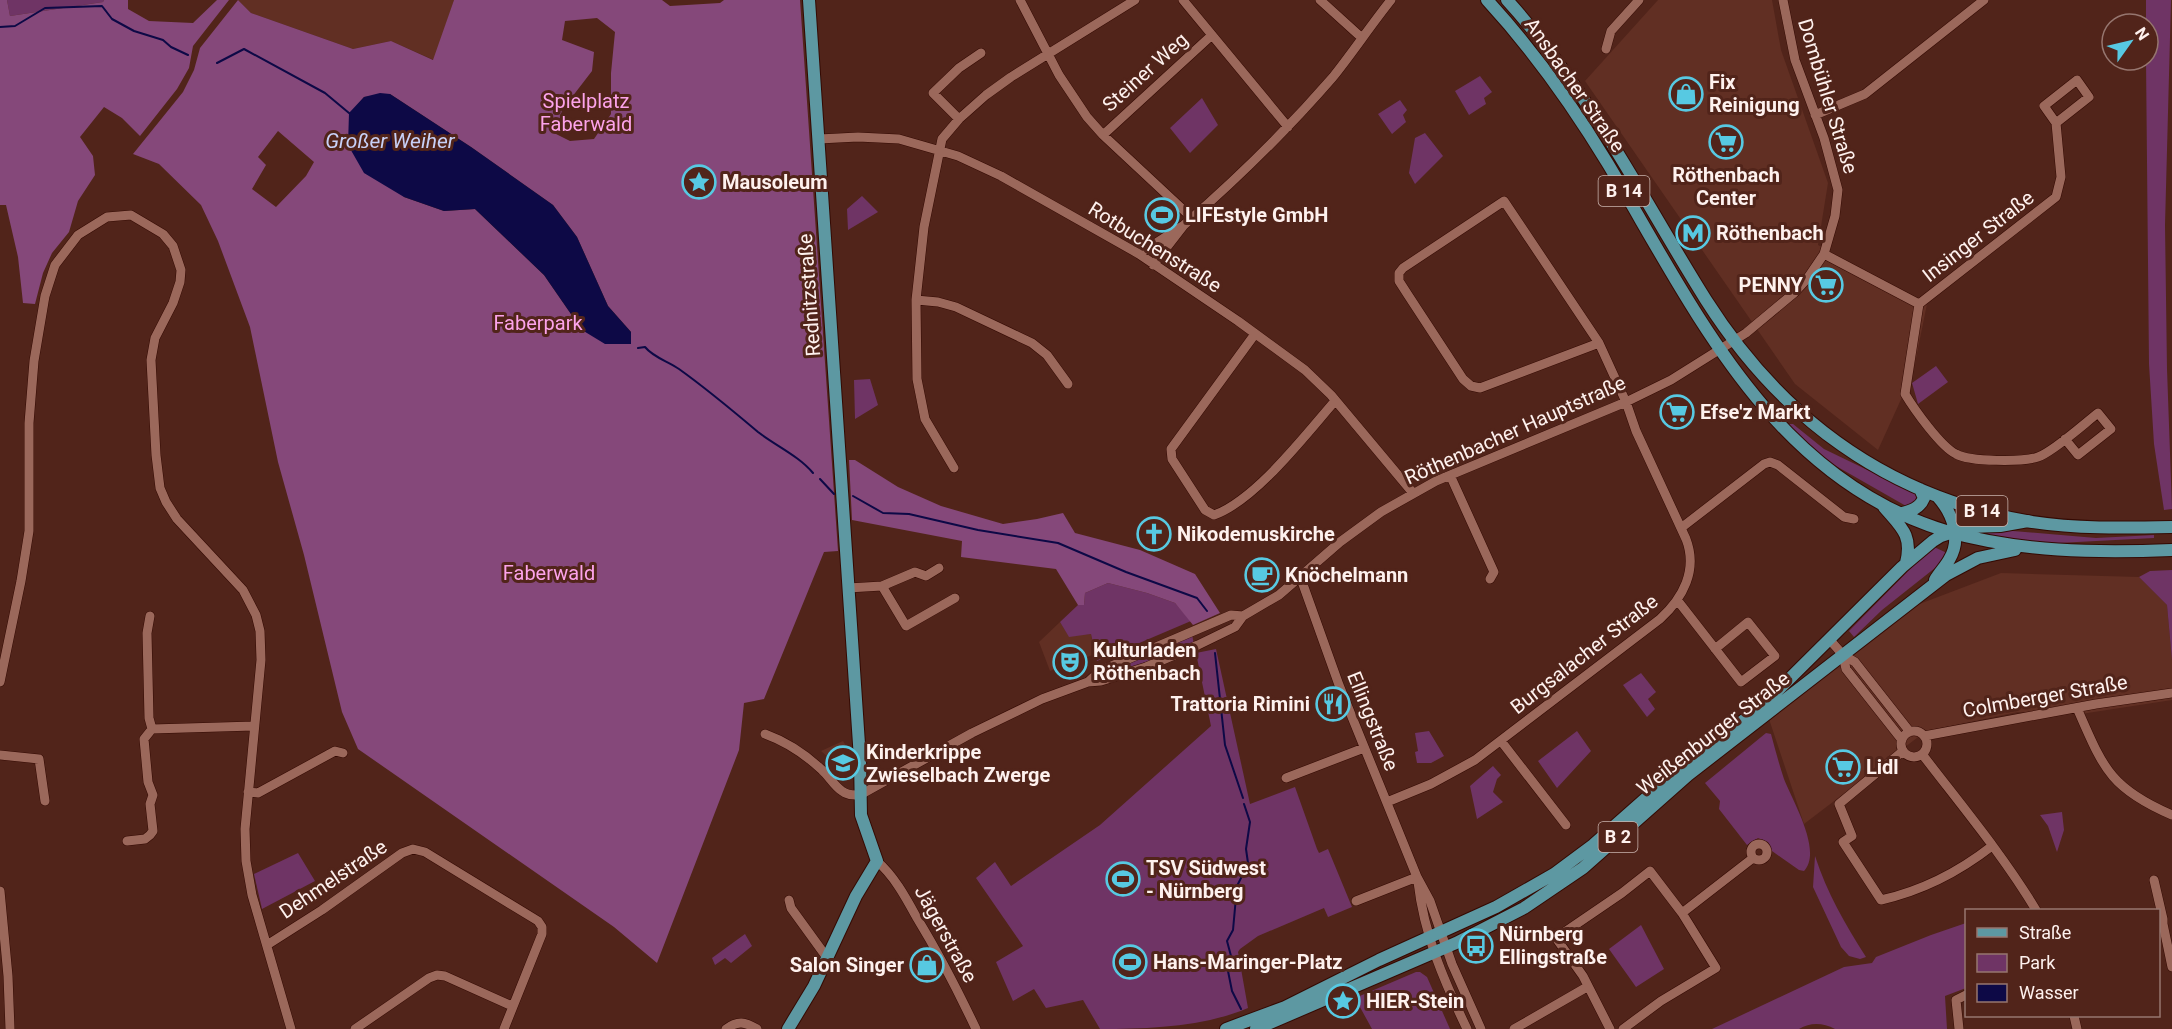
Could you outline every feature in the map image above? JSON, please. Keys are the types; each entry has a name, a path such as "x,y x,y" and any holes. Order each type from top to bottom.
{"main road":[{"name":"Rednitzstraße","path":"809,0 860,795 863,823 877,861"},
{"name":"Ansbacher Straße","path":"1487,0 1536,58 1577,115 1685,296 1720,350 1757,400 1781,427 1819,462 1878,502 1954,533 2031,548"},
{"name":"Ansbacher Straße","path":"1507,0 1558,61 1594,113 1699,288 1734,341 1771,385 1804,417 1853,454 1938,496 1980,510 2028,521"},
{"path":"1781,427 1785,419 1804,417"},
{"path":"1902,513 1912,511 1922,504 1924,498 1920,489"},
{"path":"1932,587 1955,546 1952,518 1938,496"},
{"path":"1878,502 1900,525 1907,536 1909,549 1906,563"},
{"name":"B 2","path":"1954,533 1968,527 2000,526 2028,521 2083,526 2172,526"},
{"name":"Weißenburger Straße","path":"1226,1029 1285,1007 1380,959 1514,898 1573,860 1653,792 1763,705 1906,563 1936,538 1954,533"},
{"name":"B 2","path":"2031,548 2089,551 2172,550"},
{"name":"Weißenburger Straße","path":"1256,1029 1445,947 1516,913 1568,880 1673,787 1932,587 1971,561 1994,553 2031,548"},
{"path":"788,1029 808,997 856,896 877,861"}],"street":[{"name":"Steiner Weg","path":"1020,0 1073,97 1103,135 1192,218"},
{"path":"954,468 925,419 917,379 916,300 924,227 942,139 986,95 1135,0"},
{"path":"1183,0 1288,127"},
{"path":"1320,0 1362,38"},
{"path":"1139,254 1184,225 1251,165 1334,75 1391,0"},
{"path":"1606,49 1611,31 1639,0"},
{"name":"Dombühler Straße","path":"1734,341 1808,279 1824,254 1835,216 1838,190 1833,168 1795,60 1783,0"},
{"path":"1815,115 1865,94 1984,0"},
{"name":"Steiner Weg","path":"1103,135 1212,35"},
{"path":"959,120 933,93 959,68 981,53"},
{"name":"Insinger Straße","path":"1824,254 1919,304 2056,197 2061,177 2056,123 2044,106 2077,80 2089,97 2056,123"},
{"name":"Rotbuchenstraße","path":"819,139 858,137 899,139 958,156 1001,176 1139,254 1305,370 1335,401 1413,493"},
{"name":"Burgsalacher Straße","path":"1387,802 1445,777 1475,760 1660,619 1678,601 1687,583 1691,565 1688,544 1599,343 1504,201 1403,268 1399,273 1404,290 1463,379 1474,387 1480,388 1509,378 1599,343"},
{"path":"0,682 29,531 29,423 41,317 56,265 78,235 107,217 131,215 163,234 173,246 179,259 180,282 173,303 155,338 151,360 160,488 177,519 243,590 260,631 261,660 245,844 248,877 291,1029"},
{"path":"1153,265 1184,225"},
{"path":"916,300 938,302 956,307 1032,343 1047,355 1068,384"},
{"path":"1919,304 1905,394 1915,410 1954,454 1968,458 2005,460 2039,457 2098,413 2111,429 2078,455 2065,438"},
{"path":"1255,333 1171,449 1172,459 1205,510 1214,515 1225,511 1254,488 1270,474 1335,401"},
{"path":"1720,350 1734,341"},
{"name":"Röthenbacher Hauptstraße","path":"1088,681 1101,681 1146,667 1235,627 1243,616 1279,595 1364,523 1413,493 1450,475 1626,402 1671,380 1720,350"},
{"path":"1681,528 1764,464 1770,462 1778,465 1844,517 1854,519"},
{"path":"1450,475 1494,572 1490,579"},
{"path":"848,588 882,586 915,572 926,576 939,568"},
{"name":"Ellingstraße","path":"1300,576 1327,654 1364,748 1417,877 1430,901 1445,947 1481,1029"},
{"path":"882,586 906,626 955,598"},
{"path":"1678,601 1715,649 1741,682 1775,656 1748,622 1715,649"},
{"name":"Röthenbacher Hauptstraße","path":"860,795 972,733 1042,699 1088,681 1100,672 1231,615 1243,616"},
{"path":"150,616 147,633 149,718 152,729"},
{"path":"1830,640 1843,655 1855,662 1910,732"},
{"path":"1843,655 1846,669 1902,740 1903,751"},
{"name":"Colmberger Straße","path":"1924,736 2172,693"},
{"path":"2077,708 2101,761 2111,777 2148,805 2172,815"},
{"path":"128,841 150,836 153,831 150,804 153,795 148,782 144,739 152,729 254,726"},
{"path":"1902,740 1910,732 1917,732 1924,736 1926,745 1922,754 1912,757 1903,751"},
{"path":"765,734 783,741 803,754 843,792 860,795"},
{"path":"1501,741 1566,825"},
{"path":"1286,778 1364,748"},
{"path":"248,792 258,793 335,751 343,753"},
{"path":"1903,751 1839,804 1852,837 1843,842 1881,900 1907,894 1943,877 1992,846"},
{"path":"1922,754 1992,846 2035,909"},
{"path":"0,755 39,759 45,801"},
{"name":"Dehmelstraße","path":"267,945 322,910 402,853 413,849 435,858 538,921 542,927 542,934 512,1006"},
{"path":"1682,913 1753,858"},
{"name":"Jägerstraße","path":"877,861 893,878 924,929 976,1029"},
{"path":"1611,1029 1583,976 1556,938 1650,871 1682,913 1716,968 1661,1001 1623,1029"},
{"path":"1356,901 1417,877"},
{"name":"Ellingstraße","path":"1417,877 1428,937 1467,1029"},
{"path":"2154,880 2159,909"},
{"path":"0,891 8,976 10,1029"},
{"path":"789,900 791,908 828,959"},
{"path":"2161,925 2172,967"},
{"path":"355,1029 429,978 437,975 446,976 512,1006 504,1029"},
{"path":"1514,1029 1587,987"},
{"path":"1959,1029 1956,1000 1965,996"},
{"path":"726,1029 735,1023 743,1022 757,1029"}],"shaded area":[{"path":"238,0 454,0 434,60 391,41 353,49 251,13"},
{"path":"1658,0 1772,0 1781,50 1828,183 1818,245 1927,304 1913,373 1878,450 1795,384 1585,81"},
{"path":"2001,573 2139,577 2167,605 2172,660 2172,700 2081,714 2018,712 1926,731 1804,824 1769,719 1909,608"},
{"path":"1060,622 1069,636 1091,634 1095,654 1050,671 1039,642"},
{"name":"Kinderkrippe Zwieselbach Zwerge","path":"843,741 851,754 853,772 850,777 821,751"}],"green space":[{"path":"0,0 7,0 10,16 103,2 104,0 128,0 128,9 149,21 193,23 217,0 229,0 193,46 189,68 177,89 140,136 122,118 104,107 80,137 93,156 95,175 78,201 69,232 52,253 43,273 35,304 23,303 18,257 6,205 0,205"},
{"path":"7,0 104,0 103,2 10,16"},
{"name":"Faberwald","path":"238,0 251,13 353,49 391,41 433,60 454,0 662,0 670,6 720,3 724,0 800,0 838,551 824,552 764,699 744,703 739,750 657,963 614,927 358,749 342,712 304,555 278,462 250,327 218,241 201,205 159,164 133,154 183,92 194,70 200,48","holes":["597,18 615,32 611,73 611,114 594,139 570,141 556,134 562,110 592,71 594,52 562,40 565,21","390,94 553,205 577,237 608,306 631,332 582,330 544,275 475,209 444,211 404,197 354,109 364,97","278,131 314,162 306,176 276,207 252,189 266,165 258,157"]},
{"path":"2146,0 2171,0 2165,225 2172,509 2164,510 2154,444 2149,364 2146,72 2160,72 2160,12 2146,12"},
{"path":"1480,76 1492,92 1484,98 1486,104 1469,115 1455,91"},
{"path":"1202,98 1218,125 1190,153 1170,128"},
{"path":"1400,100 1407,110 1403,115 1406,122 1392,134 1378,114"},
{"path":"1425,133 1443,156 1415,184 1409,173 1415,138"},
{"path":"862,196 878,212 848,230 847,209"},
{"path":"1936,366 1948,382 1918,404 1912,383"},
{"path":"870,379 878,405 855,419 854,380"},
{"path":"1793,424 1824,449 1913,492 1917,496 1916,502 1906,506 1822,458 1788,426"},
{"path":"849,460 855,460 898,487 941,506 1003,524 1063,513 1075,533 1140,550 1195,574 1220,613 1193,625 1175,603 1108,583 1085,593 1084,605 1078,605 1056,569 961,557 962,541 852,520"},
{"path":"2001,530 2096,538 2154,535 2154,538 2058,543 2024,542 1967,532"},
{"path":"1934,547 1947,553 1940,564 1882,610 1854,637 1849,631"},
{"path":"2172,570 2172,660 2167,605 2139,577 2150,571"},
{"path":"1108,583 1175,603 1191,621 1097,661 1091,634 1069,637 1060,622 1078,605 1084,605 1085,593"},
{"path":"1192,635 1194,644 1101,679 1100,676"},
{"name":"TSV Südwest - Nürnberg","path":"1216,649 1250,804 1295,787 1317,849 1319,853 1328,849 1352,907 1328,917 1324,908 1258,936 1240,949 1238,952 1248,1008 1213,1019 1176,1026 1100,1029 1083,1000 1046,1008 1034,989 1013,1001 996,962 1023,946 976,878 995,862 1011,886 1100,825 1211,726 1196,653"},
{"path":"1641,673 1656,692 1648,699 1655,709 1647,717 1623,685"},
{"path":"1429,731 1444,756 1431,763 1417,763 1415,733"},
{"path":"1577,731 1591,751 1557,788 1538,761"},
{"path":"1766,733 1771,734 1784,779 1808,839 1809,862 1804,871 1799,870 1772,851 1768,842 1758,838 1747,845 1719,809 1720,801 1705,783"},
{"path":"1493,766 1501,775 1497,779 1493,792 1503,802 1477,819 1470,786"},
{"path":"2062,812 2064,830 2057,852 2048,826 2040,815"},
{"path":"298,853 315,881 262,909 254,874"},
{"path":"1815,856 1837,908 1866,957 1860,959 1849,956 1841,947 1813,887"},
{"path":"1965,923 1965,988 1945,996 1947,1029 1835,1029 1817,1024 1799,1029 1712,1029 1844,967 1872,963 1876,957"},
{"path":"1641,925 1664,969 1636,987 1609,949"},
{"path":"745,934 752,946 731,963 725,958 715,965 712,958"},
{"path":"1416,972 1427,977 1450,1029 1372,1029 1355,998"}],"water":[{"name":"Großer Weiher","path":"380,93 390,94 553,205 577,237 608,306 631,332 631,344 605,344 582,330 544,275 475,209 444,211 404,197 364,173 348,145 349,113 364,97"}],"waterway":[{"path":"0,27 15,26 45,8 102,6 112,19 134,31 163,40 171,47 188,55"},
{"path":"217,63 244,49 325,93 349,113"},
{"path":"638,348 645,347 679,369 758,432 801,461 813,473"},
{"path":"820,479 834,494"},
{"path":"853,496 883,513 909,514 978,530 1058,543 1126,572 1197,598 1207,611"},
{"path":"1215,653 1225,745 1243,798"},
{"path":"1244,804 1250,822 1246,869"},
{"path":"1241,1009 1232,991 1228,971 1231,956 1227,941 1233,930 1237,886 1242,876"}],"place":[{"name":"Fix Reinigung","path":"1686,94"},
{"name":"Röthenbach Center","path":"1726,142"},
{"name":"Mausoleum","path":"699,182"},
{"name":"LIFEstyle GmbH","path":"1162,215"},
{"name":"Röthenbach","path":"1693,233"},
{"name":"PENNY","path":"1826,285"},
{"name":"Efse'z Markt","path":"1677,412"},
{"name":"Nikodemuskirche","path":"1154,534"},
{"name":"Knöchelmann","path":"1262,575"},
{"name":"Kulturladen Röthenbach","path":"1070,662"},
{"name":"Trattoria Rimini","path":"1333,704"},
{"name":"Kinderkrippe Zwieselbach Zwerge","path":"843,763"},
{"name":"Lidl","path":"1843,767"},
{"name":"TSV Südwest - Nürnberg","path":"1123,879"},
{"name":"Nürnberg Ellingstraße","path":"1476,946"},
{"name":"Hans-Maringer-Platz","path":"1130,962"},
{"name":"Salon Singer","path":"927,965"},
{"name":"HIER-Stein","path":"1343,1001"}],"park label":[{"name":"Spielplatz Faberwald","path":"586,112"},
{"name":"Faberpark","path":"538,323"}]}
